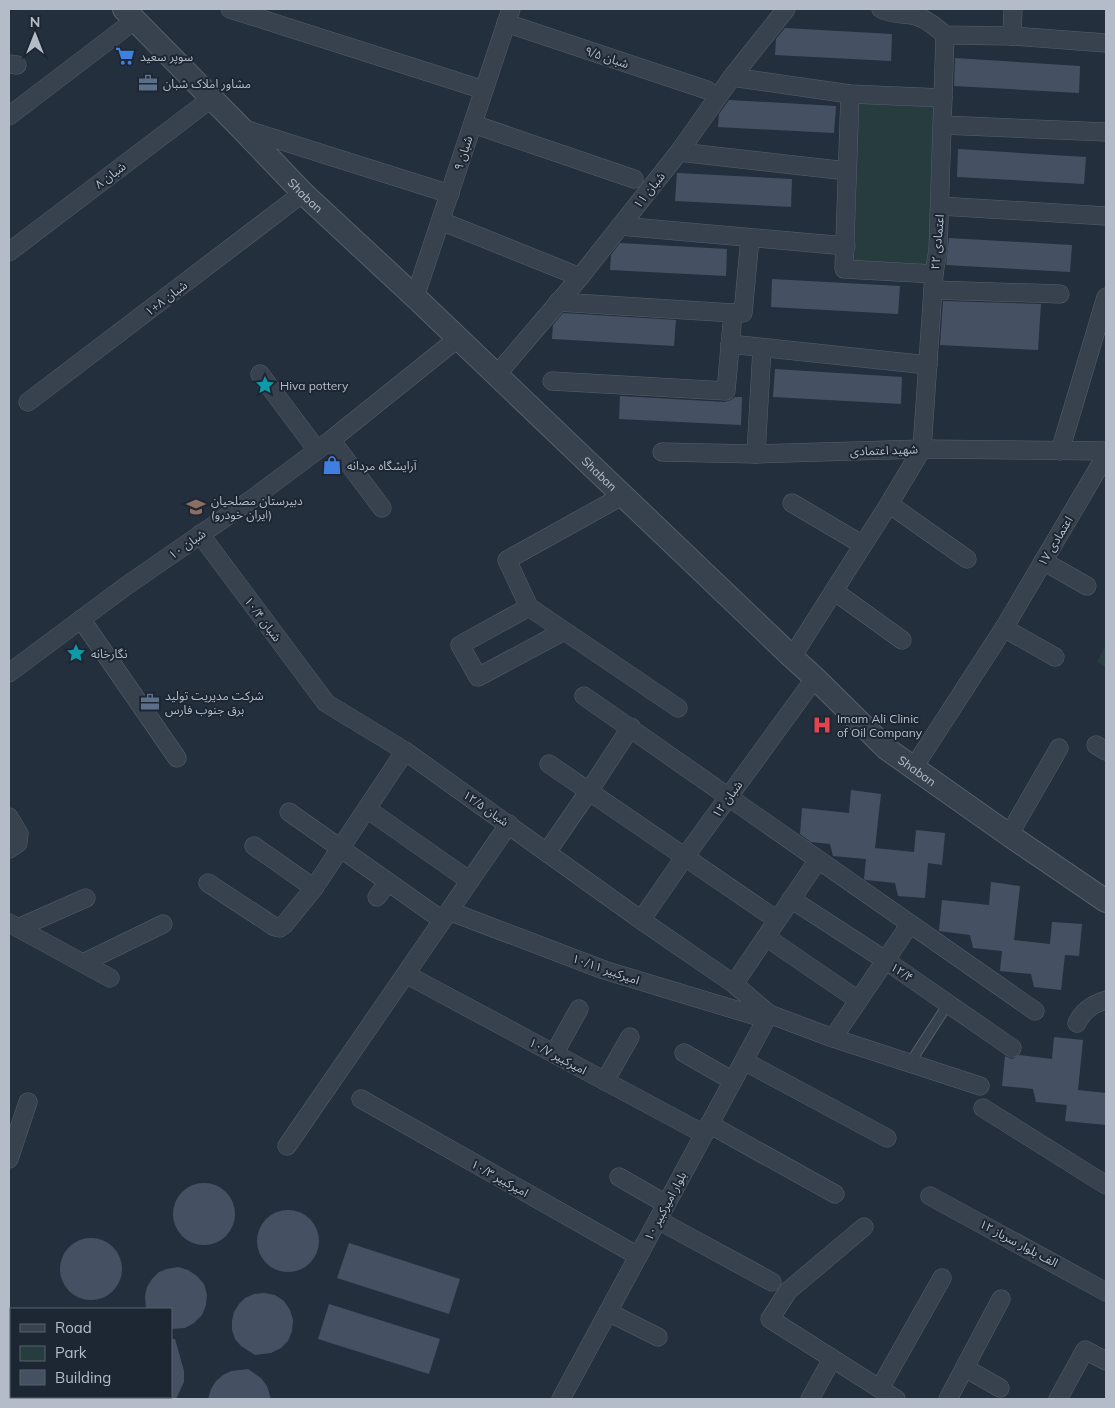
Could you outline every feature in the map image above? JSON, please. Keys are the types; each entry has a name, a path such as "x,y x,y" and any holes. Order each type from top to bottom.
{"street":[{"path":"230,9 484,90"},
{"name":"۱۱ شبان","path":"505,366 580,277 679,152 732,77 786,9"},
{"path":"881,9 889,13 916,16 931,22 945,35 1012,36 1106,43"},
{"path":"1012,36 1013,9"},
{"path":"9,116 129,14"},
{"name":"Shaban","path":"129,14 303,193 415,297 887,749 1106,902"},
{"name":"۹ شبان","path":"415,297 508,16"},
{"name":"۹/۵ شبان","path":"508,16 707,90"},
{"name":"۲۲ اعتمادی","path":"922,448 938,249 945,35"},
{"path":"732,77 850,94 943,98"},
{"path":"850,94 844,269 934,282 1060,294"},
{"name":"۸ شبان","path":"9,252 212,98"},
{"path":"472,124 634,179"},
{"path":"943,125 1106,132"},
{"path":"241,128 450,194"},
{"path":"679,152 847,171"},
{"name":"۱+۸ شبان","path":"28,402 303,193"},
{"path":"940,206 1106,216"},
{"path":"441,221 580,277"},
{"path":"620,226 846,246"},
{"path":"558,302 743,313 750,238"},
{"path":"1060,451 1106,297"},
{"path":"552,381 726,392 733,313"},
{"name":"۱۰ شبان","path":"9,673 81,619 252,499 324,445 457,339"},
{"path":"730,344 928,366"},
{"path":"756,454 762,348"},
{"path":"260,374 382,508"},
{"path":"792,657 889,504 922,448"},
{"name":"شهید اعتمادی","path":"662,452 756,454 922,448 1106,451"},
{"name":"۱۷ اعتمادی","path":"914,767 1004,628 1106,455"},
{"path":"622,496 507,560 530,607 678,708"},
{"path":"792,503 863,545"},
{"path":"889,504 967,559"},
{"name":"۱۰/۴ شبان","path":"200,534 326,703"},
{"path":"1043,561 1088,586"},
{"path":"834,591 902,640"},
{"path":"530,607 460,644 478,677 564,631"},
{"path":"81,619 177,758"},
{"path":"1004,628 1055,657"},
{"name":"۱۲ شبان","path":"641,920 815,678"},
{"path":"584,696 1035,1011"},
{"name":"۱۲/۵ شبان","path":"326,703 405,751 509,824 641,920 734,984 768,1016"},
{"path":"547,852 631,727"},
{"path":"1009,835 1059,748"},
{"path":"208,883 275,927 280,928 314,888 405,751"},
{"path":"548,764 776,920"},
{"path":"367,808 411,848 470,880"},
{"name":"۱۰/۱۱ امیرکبیر","path":"289,812 388,882 446,916 604,970 768,1016 980,1086"},
{"path":"9,817 19,834 13,846"},
{"path":"287,1146 509,824"},
{"path":"254,846 314,888"},
{"path":"734,984 818,860"},
{"path":"377,897 388,882"},
{"path":"13,925 86,898"},
{"name":"۱۲/۴","path":"791,899 885,960 1012,1048"},
{"path":"83,963 163,924"},
{"path":"833,1038 910,924"},
{"path":"13,925 110,978"},
{"path":"766,937 858,1000"},
{"name":"۱۰/۷ امیرکبیر","path":"413,978 604,1080 707,1129 835,1194"},
{"path":"1077,1023 1080,1016 1092,1004 1106,1000"},
{"path":"554,1054 579,1009"},
{"name":"۱۰ بلوار امیرکبیر","path":"561,1399 768,1016"},
{"path":"604,1080 630,1037"},
{"path":"684,1053 733,1080"},
{"path":"744,1061 888,1138"},
{"name":"۱۰/۳ امیرکبیر","path":"361,1100 638,1256"},
{"path":"9,1159 28,1102"},
{"path":"984,1108 1106,1185"},
{"path":"619,1177 666,1204"},
{"name":"۱۲ الف بلوار سرباز","path":"930,1196 1106,1292"},
{"path":"658,1220 772,1282"},
{"path":"864,1228 788,1291 770,1319 896,1399"},
{"path":"880,1388 942,1278"},
{"path":"948,1399 1001,1300"},
{"path":"608,1312 658,1337"},
{"path":"1058,1399 1085,1350 1106,1361"},
{"path":"810,1399 832,1359"},
{"path":"965,1368 1000,1388"}],"lane":[{"path":"910,1064 948,1004"}],"green space":[{"path":"854,99 938,102 931,265 848,262"},
{"path":"1106,644 1106,667 1097,662"}],"building":[{"path":"785,28 892,34 891,61 775,55 776,39"},
{"path":"955,58 1080,66 1079,93 954,86"},
{"path":"729,100 836,106 834,133 718,127 719,114"},
{"path":"958,149 1086,157 1084,184 957,177"},
{"path":"677,173 792,179 791,207 675,201"},
{"path":"949,238 1072,245 1070,272 946,265"},
{"path":"620,243 727,249 726,276 610,270 611,255"},
{"path":"772,279 900,286 898,314 771,307"},
{"path":"943,301 1041,304 1038,350 940,345"},
{"path":"563,313 676,320 674,346 552,339 553,325"},
{"path":"775,369 902,377 901,404 773,397"},
{"path":"620,396 725,402 735,397 742,397 741,425 619,419"},
{"path":"851,790 881,794 875,848 914,852 916,830 945,833 942,865 928,863 925,898 898,896 895,883 864,879 866,859 833,856 830,844 811,842 800,834 802,808 849,813"},
{"path":"991,882 1020,886 1014,940 1050,944 1052,922 1082,924 1079,956 1065,955 1061,990 1034,987 1031,974 1000,971 1002,951 973,948 970,935 939,931 942,900 989,905"},
{"path":"1054,1037 1083,1040 1078,1090 1106,1093 1106,1125 1065,1121 1067,1105 1036,1102 1033,1089 1002,1086 1005,1056 1012,1059 1019,1055 1052,1059"},
{"path":"204,1183 216,1186 226,1192 232,1202 235,1214 232,1226 226,1236 216,1242 204,1245 192,1242 182,1236 176,1226 173,1214 176,1202 182,1192 192,1186"},
{"path":"288,1210 300,1213 310,1219 316,1229 319,1241 316,1253 310,1263 300,1269 288,1272 276,1269 266,1263 260,1253 257,1241 260,1229 266,1219 276,1213"},
{"path":"91,1238 103,1241 113,1247 119,1257 122,1269 119,1281 113,1291 103,1297 91,1300 79,1297 69,1291 63,1281 60,1269 63,1257 69,1247 79,1241"},
{"path":"349,1243 460,1279 449,1314 337,1278"},
{"path":"178,1267 188,1270 204,1284 207,1295 202,1315 185,1328 172,1329 172,1308 146,1308 145,1296 147,1287 159,1272"},
{"path":"254,1294 275,1295 284,1301 290,1310 293,1320 292,1331 288,1341 281,1348 271,1353 255,1355 241,1346 235,1339 232,1321 234,1312 245,1298"},
{"path":"329,1304 440,1339 429,1374 318,1339"},
{"path":"172,1339 175,1339 184,1371 184,1382 176,1399 171,1399"},
{"path":"248,1369 261,1378 267,1386 271,1399 208,1399 216,1381 223,1375 231,1371"}],"place":[{"name":"سوپر سعید","path":"125,56"},
{"name":"مشاور املاک شبان","path":"148,83"},
{"name":"Hiva pottery","path":"265,385"},
{"name":"آرایشگاه مردانه","path":"332,465"},
{"name":"دبیرستان مصلحیان (ایران خودرو)","path":"196,507"},
{"name":"نگارخانه","path":"76,653"},
{"name":"شرکت مدیریت تولید برق جنوب فارس","path":"150,702"},
{"name":"Imam Ali Clinic of Oil Company","path":"822,725"}]}
